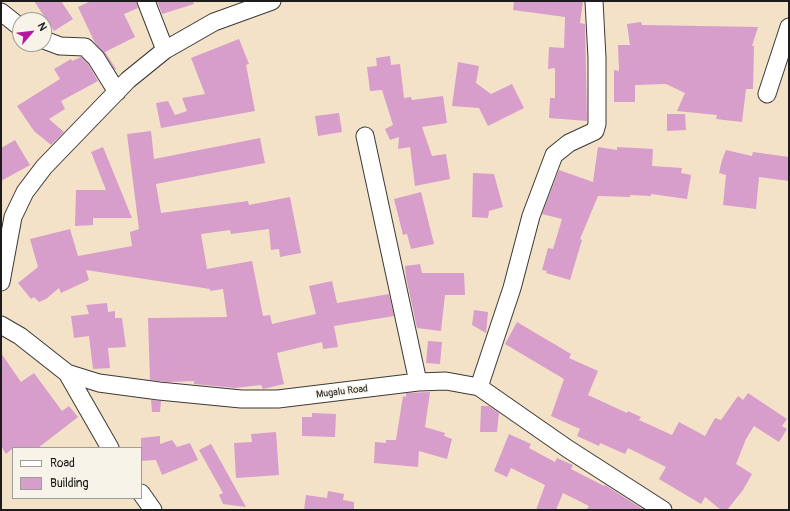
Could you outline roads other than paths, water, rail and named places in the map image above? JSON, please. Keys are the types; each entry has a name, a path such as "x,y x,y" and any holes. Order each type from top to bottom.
{"street":[{"path":"146,1 165,50"},
{"path":"1,282 13,217 25,192 44,167 128,80 165,50 214,22 272,1"},
{"path":"479,386 512,288 531,216 554,155 570,143 595,131 597,124 598,58 594,1"},
{"path":"1,12 12,21"},
{"path":"767,94 789,27"},
{"path":"52,43 60,46 85,47 96,58 117,92"},
{"path":"365,136 418,382"},
{"name":"Mugalu Road","path":"1,325 20,336 67,373 99,383 159,392 241,399 278,399 418,382 446,381 479,386 568,448 662,510"},
{"path":"67,373 109,447"},
{"path":"142,494 153,510"}]}
